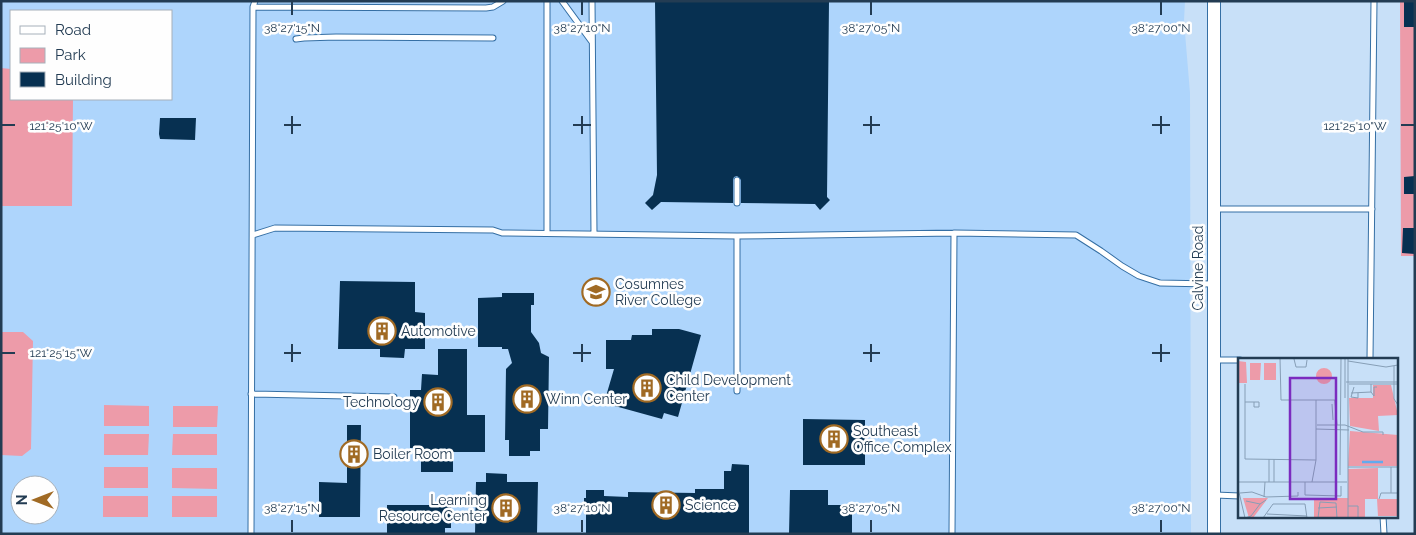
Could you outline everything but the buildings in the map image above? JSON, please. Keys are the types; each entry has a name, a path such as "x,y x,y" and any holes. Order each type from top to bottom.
{"street":[{"name":"Calvine Road","path":"1214,1 1214,534"}],"lane":[{"path":"252,534 252,7 255,1"},
{"path":"252,7 486,8 494,7 503,1"},
{"path":"547,1 548,233"},
{"path":"562,1 592,43"},
{"path":"592,1 594,234"},
{"path":"1370,358 1374,1"},
{"path":"296,39 336,37 494,38"},
{"path":"737,180 737,203"},
{"path":"1213,209 1372,209"},
{"path":"252,235 275,228 493,230 502,233 737,236 954,233 1076,235 1139,276 1160,283 1213,284"},
{"path":"952,534 954,233"},
{"path":"737,236 737,392"},
{"path":"1213,360 1238,360"},
{"path":"251,394 394,397"},
{"path":"1214,495 1238,496"},
{"path":"1383,518 1384,534"}],"shaded area":[{"name":"Cosumnes River College","path":"1,1 1185,1 1184,21 1190,93 1191,534 1,534"}],"green space":[{"path":"1400,1 1415,1 1415,256 1401,256"},
{"path":"1,68 10,69 10,100 73,100 72,206 1,206"},
{"path":"1,332 23,332 33,341 31,449 22,456 1,455"},
{"path":"104,405 149,406 149,426 104,426"},
{"path":"173,406 218,406 217,427 173,427"},
{"path":"104,434 149,434 148,455 104,455"},
{"path":"173,434 217,434 217,455 172,455"},
{"path":"104,467 148,467 148,488 104,488"},
{"path":"172,468 217,468 217,489 172,488"},
{"path":"103,496 148,496 148,517 103,517"},
{"path":"172,496 217,496 217,517 172,517"}],"place":[{"name":"Cosumnes River College","path":"596,292"},
{"name":"Automotive","path":"382,331"},
{"name":"Child Development Center","path":"647,388"},
{"name":"Winn Center","path":"527,399"},
{"name":"Technology","path":"438,402"},
{"name":"Southeast Office Complex","path":"834,439"},
{"name":"Boiler Room","path":"354,454"},
{"name":"Science","path":"666,505"},
{"name":"Learning Resource Center","path":"506,508"}]}
